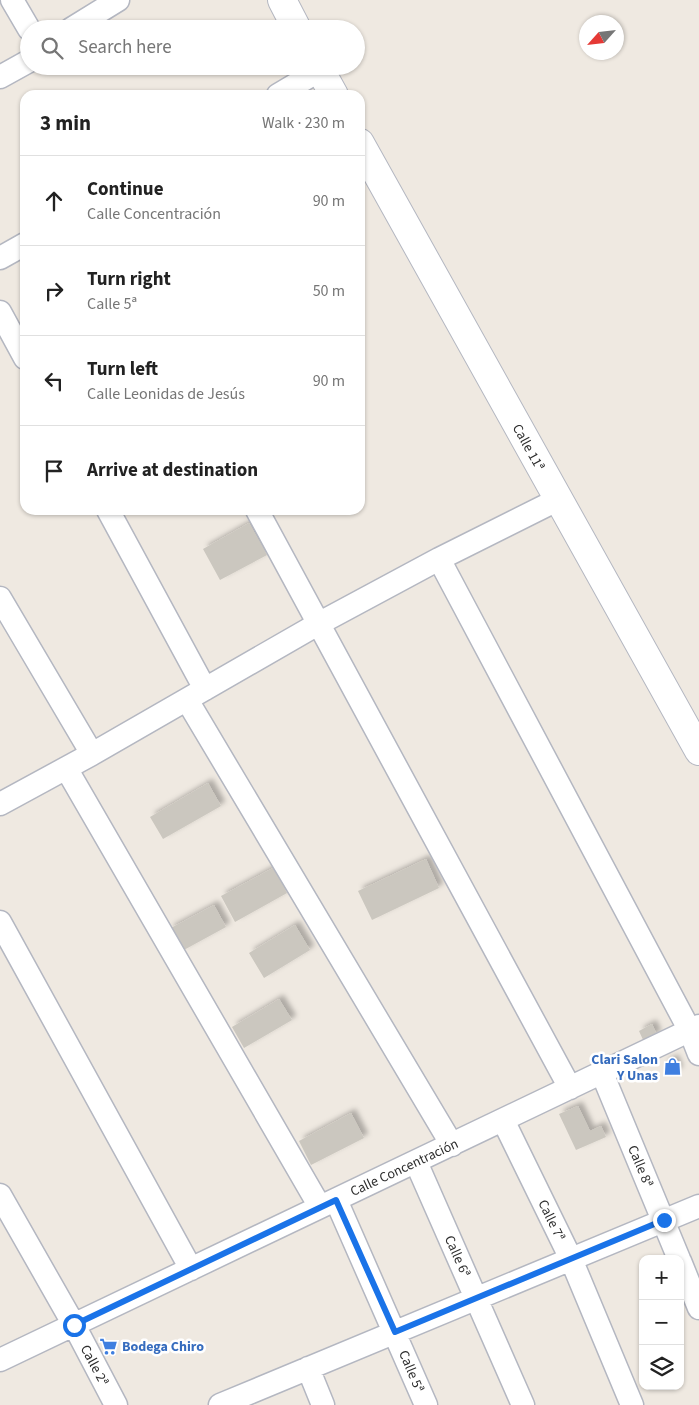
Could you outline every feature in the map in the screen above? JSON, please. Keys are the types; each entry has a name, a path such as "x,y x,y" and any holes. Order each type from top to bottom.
{"street":[{"path":"12,0 24,20"},
{"path":"86,20 118,0"},
{"path":"282,0 292,20"},
{"path":"0,77 20,66"},
{"path":"286,90 308,75"},
{"path":"323,75 331,90"},
{"name":"Calle 11ª","path":"365,151 699,751"},
{"path":"0,258 20,247"},
{"path":"0,312 20,349"},
{"path":"0,804 92,754 318,624 439,559 559,499"},
{"path":"110,515 196,695 452,1145"},
{"path":"261,515 570,1088"},
{"path":"439,559 694,1028 699,1054"},
{"path":"0,598 92,754"},
{"name":"Calle 5ª","path":"66,768 328,1204 395,1332 426,1405"},
{"path":"0,922 191,1269"},
{"name":"Calle Concentración","path":"3,1352 74,1325 694,1028"},
{"name":"Calle 8ª","path":"602,1072 678,1255"},
{"name":"Calle 7ª","path":"503,1120 570,1259 632,1405"},
{"name":"Calle 6ª","path":"416,1162 523,1405"},
{"name":"Calle 2ª","path":"0,1195 74,1325 116,1405"},
{"path":"220,1405 699,1206"},
{"name":"Calle 8ª","path":"684,1270 699,1308"},
{"path":"308,1368 323,1405"}],"building":[{"path":"249,523 267,555 220,580 203,549"},
{"path":"208,783 221,806 163,839 150,817"},
{"path":"426,859 439,888 372,920 358,891"},
{"path":"273,868 287,893 235,922 221,896"},
{"path":"214,905 226,927 182,951 169,929"},
{"path":"295,925 310,950 264,978 249,953"},
{"path":"279,999 292,1020 244,1048 232,1027"},
{"path":"652,1024 657,1035 644,1042 639,1031"},
{"name":"Clari Salon Y Unas","path":"674,1059 679,1071 670,1075 664,1063"},
{"path":"578,1106 590,1131 601,1126 606,1137 576,1150 559,1114"},
{"path":"351,1113 364,1138 311,1165 299,1141"}],"place":[{"name":"Clari Salon Y Unas","path":"672,1067"},
{"name":"Bodega Chiro","path":"108,1346"}],"route":[{"path":"74,1325 336,1200 395,1332 664,1220"}]}
